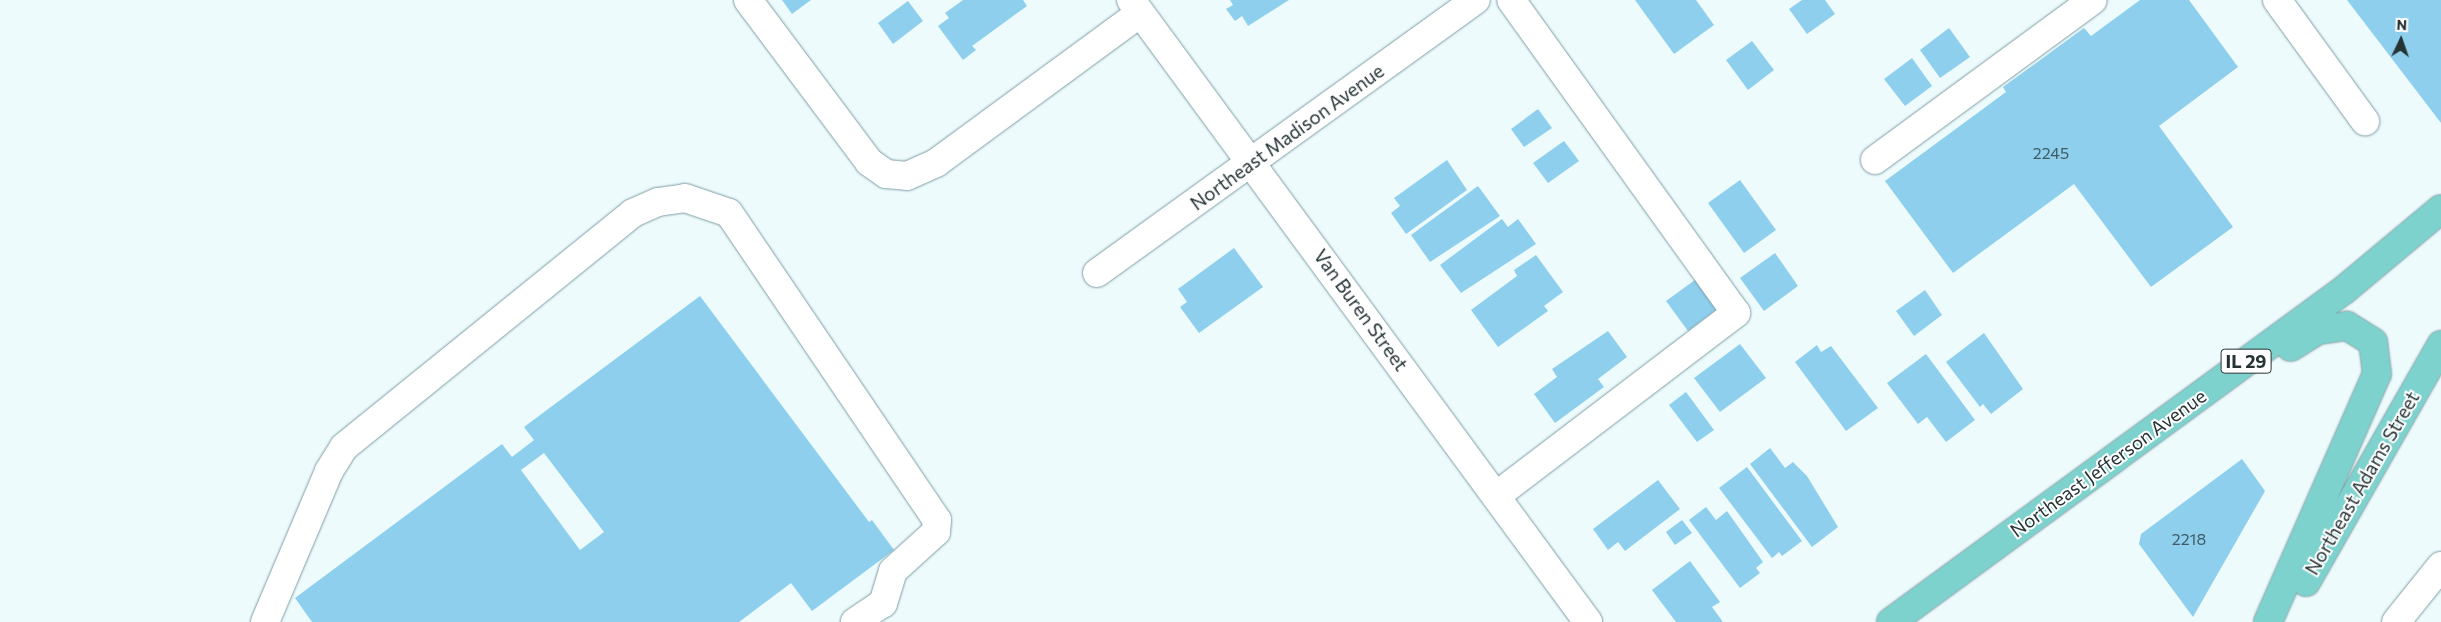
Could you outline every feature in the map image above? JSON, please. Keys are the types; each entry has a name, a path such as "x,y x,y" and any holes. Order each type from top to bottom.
{"main road":[{"name":"Northeast Jefferson Avenue","path":"1891,622 2344,290 2441,209"},
{"path":"2047,507 2318,330 2336,326 2360,332 2372,342 2378,355 2377,374 2268,622"},
{"name":"Northeast Adams Street","path":"2282,622 2441,345"}],"street":[{"path":"748,0 869,162 886,174 907,176 936,163 1136,6"},
{"name":"Northeast Madison Avenue","path":"1097,273 1254,162 1476,0"},
{"path":"1496,496 1736,313 1511,0"},
{"path":"1875,160 2093,0"},
{"path":"2277,0 2365,121"},
{"name":"Van Buren Street","path":"1136,6 1254,162 1588,622"},
{"path":"265,622 329,471 355,436 633,213 658,202 685,198 729,213 936,520 936,532 893,571 883,603 855,622"},
{"path":"2396,622 2441,566"}],"building":[{"path":"782,0 811,0 792,14"},
{"path":"963,0 1023,0 1027,6 972,46 976,50 963,60 938,26 949,18 945,13"},
{"path":"1230,0 1289,0 1248,26 1242,16 1235,21 1226,9 1233,5"},
{"path":"1635,0 1696,0 1714,25 1674,54"},
{"path":"1802,0 1825,0 1835,14 1807,34 1789,9"},
{"path":"2140,0 2189,0 2238,67 2159,126 2233,227 2151,287 2074,184 1953,273 1885,181 2006,92 2003,87 2084,28 2091,36"},
{"path":"2347,0 2441,0 2441,123"},
{"path":"908,1 923,21 893,44 878,23"},
{"path":"1949,28 1970,57 1940,78 1920,50"},
{"path":"1752,41 1774,70 1748,90 1726,60"},
{"path":"1912,58 1932,86 1905,106 1884,79"},
{"path":"1538,109 1552,128 1524,147 1511,129"},
{"path":"1564,141 1579,161 1548,183 1533,163"},
{"path":"1447,160 1467,190 1406,234 1391,213 1400,206 1394,198"},
{"path":"1740,180 1776,230 1744,253 1708,203"},
{"path":"1478,186 1500,216 1430,262 1411,235"},
{"path":"1502,219 1508,227 1518,219 1536,244 1461,293 1440,265"},
{"path":"1234,248 1263,287 1199,333 1180,307 1187,302 1178,289"},
{"path":"1775,253 1798,286 1764,311 1740,278"},
{"path":"1536,255 1563,292 1544,306 1548,311 1498,347 1471,310 1517,276 1514,270"},
{"path":"1699,277 1721,306 1688,331 1666,301"},
{"path":"1925,290 1942,315 1914,336 1896,311"},
{"path":"700,296 869,522 872,520 894,550 812,611 791,583 739,622 312,622 295,598 502,444 512,457 534,440 524,427","holes":["544,453 604,532 580,550 521,470"]},
{"path":"1608,331 1627,357 1598,379 1604,387 1555,423 1534,394 1557,377 1552,369"},
{"path":"1984,333 2023,389 1991,414 1983,404 1980,407 1946,362"},
{"path":"1740,344 1766,378 1720,412 1694,378"},
{"path":"1817,345 1821,352 1831,346 1878,408 1846,431 1795,362"},
{"path":"1926,354 1975,420 1946,442 1927,417 1918,424 1887,383"},
{"path":"1686,392 1714,430 1697,442 1669,405"},
{"path":"1770,448 1785,468 1793,462 1807,476 1838,527 1812,547 1750,464"},
{"path":"2242,459 2265,491 2193,617 2139,544 2141,534"},
{"path":"1747,467 1802,541 1782,556 1779,552 1772,558 1719,488"},
{"path":"1658,480 1680,509 1625,551 1618,542 1608,550 1593,529"},
{"path":"1706,507 1716,520 1727,511 1763,562 1756,568 1760,573 1740,588 1689,520"},
{"path":"1682,520 1692,533 1675,545 1666,532"},
{"path":"1690,561 1720,602 1712,607 1723,622 1676,622 1652,590"}]}
